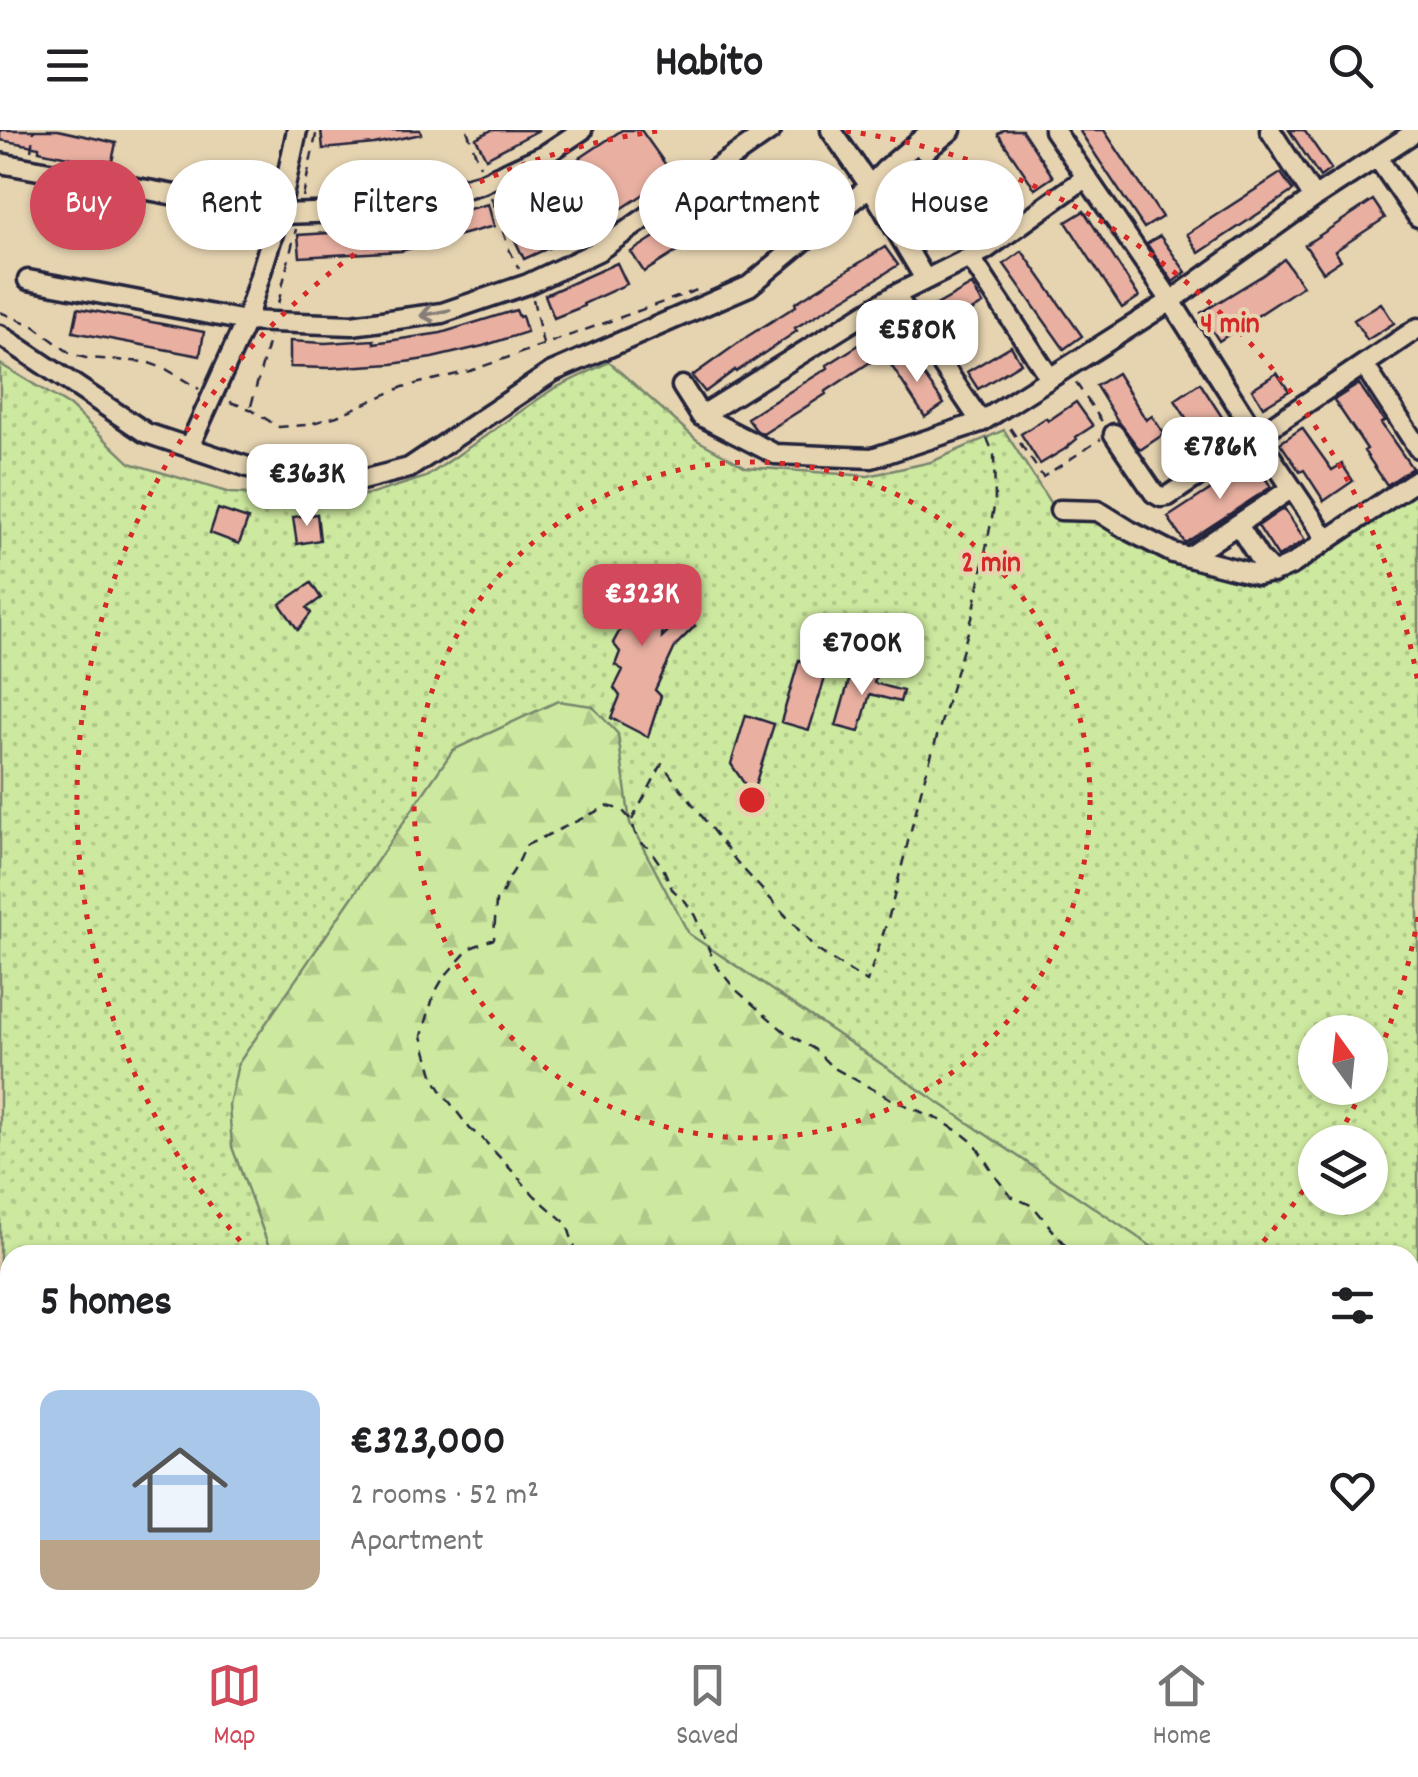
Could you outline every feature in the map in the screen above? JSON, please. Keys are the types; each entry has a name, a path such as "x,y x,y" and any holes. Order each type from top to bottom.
{"street":[{"path":"291,160 297,130"},
{"path":"297,213 384,211 466,188 546,154 582,130"},
{"path":"28,280 246,321 352,325 442,314 528,284 598,251 771,130"},
{"path":"831,130 926,280"},
{"path":"0,336 146,433 248,467 354,482 410,468 552,372 749,286 932,130"},
{"path":"870,186 893,175 951,130"},
{"path":"1054,130 1171,300 1327,540"},
{"path":"1270,130 1314,198"},
{"path":"682,386 701,416 775,454 872,458 981,422 1171,300 1418,130"},
{"path":"1377,157 1418,218"},
{"path":"0,162 166,193"},
{"path":"701,416 895,295 985,250 1085,178"},
{"path":"189,448 246,321 268,250"},
{"path":"970,257 1050,378"},
{"path":"895,295 981,422"},
{"path":"1114,434 1154,494 1168,496 1418,328"},
{"path":"1364,365 1418,448"},
{"path":"1060,510 1098,511 1165,549 1258,575 1293,564 1418,479"},
{"path":"1189,557 1292,488"},
{"path":"1238,525 1272,572"}],"path":[{"path":"28,168 34,130"},
{"path":"302,199 316,130"},
{"path":"466,130 482,172"},
{"path":"488,187 508,250 528,284 544,346"},
{"path":"278,306 299,216"},
{"path":"220,398 250,409 278,427 306,425 403,388 544,346 704,287"},
{"path":"0,312 34,326 71,354 146,362 207,392"},
{"path":"250,409 273,324"},
{"path":"1010,428 1043,477 1097,442 1110,433 1076,384"},
{"path":"632,821 662,764 736,862 817,950 867,982 890,916 922,787 973,615 995,502 994,455 981,422"},
{"path":"573,1245 566,1224 470,1129 442,1092 422,1036 434,994 444,977 470,948 494,939 496,901 519,867 526,846 608,806 622,810 632,821 642,844 664,870 672,889 686,902 715,964 735,989 832,1066 964,1134 974,1142 1011,1196 1033,1206 1065,1245"}],"green space":[{"path":"609,362 697,440 746,467 868,476 931,462 1004,430 1056,512 1104,513 1172,554 1272,575 1418,488 1418,1245 0,1245 0,364 70,406 130,463 230,493 320,498 372,494 426,477 553,389"},
{"path":"558,701 592,706 618,734 630,823 689,934 1149,1245 268,1245 232,1147 229,1105 238,1064 453,750"}],"building":[{"path":"0,130 58,130 116,143 112,160 82,160 0,140"},
{"path":"321,130 420,130 421,134 323,149"},
{"path":"492,130 539,130 486,158 476,138"},
{"path":"622,130 641,130 662,160 639,160 639,197 619,210 619,160 577,160"},
{"path":"1022,130 1053,177 1035,189 1024,173 1024,160 1015,160 998,134"},
{"path":"1079,130 1104,130 1162,217 1144,228"},
{"path":"1289,130 1304,130 1331,169 1320,177"},
{"path":"1281,173 1293,191 1199,253 1187,234"},
{"path":"1373,200 1385,218 1335,251 1341,260 1323,272 1305,245"},
{"path":"488,204 494,226 474,231 474,208"},
{"path":"1084,211 1139,297 1122,308 1066,222"},
{"path":"317,234 317,250 405,250 300,257 298,235"},
{"path":"1160,236 1186,272 1173,282 1147,244"},
{"path":"639,247 639,250 680,250 644,272 631,252"},
{"path":"520,250 544,250 524,259"},
{"path":"880,250 887,250 898,265 795,328 797,331 705,392 692,376 796,306 795,303"},
{"path":"1022,251 1082,336 1064,349 1004,264"},
{"path":"1284,259 1303,286 1219,341 1201,313"},
{"path":"617,263 627,284 554,318 545,295"},
{"path":"972,285 983,304 938,331 926,311"},
{"path":"1381,303 1394,323 1367,340 1354,320"},
{"path":"78,308 204,332 200,356 73,332"},
{"path":"516,310 527,332 483,346 392,364 290,367 290,341 374,343 441,333"},
{"path":"873,336 884,353 826,394 763,434 747,418 828,368 827,365"},
{"path":"1011,346 1021,363 978,389 967,372"},
{"path":"909,354 944,404 925,417 891,365"},
{"path":"1117,373 1146,420 1152,416 1164,434 1140,450 1096,386"},
{"path":"1277,373 1289,391 1263,407 1252,389"},
{"path":"1200,383 1231,431 1205,448 1175,400"},
{"path":"1359,384 1412,468 1387,485 1334,400"},
{"path":"1076,402 1093,426 1040,464 1021,434"},
{"path":"1302,428 1332,470 1342,464 1353,481 1324,501 1280,443"},
{"path":"1254,461 1271,487 1185,543 1168,517"},
{"path":"1284,508 1305,540 1278,557 1258,526"},
{"path":"218,509 248,519 239,544 210,533"},
{"path":"317,514 320,540 297,544 293,517"},
{"path":"619,575 665,576 662,637 683,616 695,626 676,645 655,690 661,696 648,737 611,718 620,696 614,688 623,670 615,665 620,652 613,643 620,630 614,625 612,602 622,600"},
{"path":"311,583 321,598 307,608 311,613 298,630 280,604"},
{"path":"799,660 828,668 809,730 781,722"},
{"path":"853,666 877,673 874,683 903,691 900,702 870,694 859,732 836,726"},
{"path":"746,715 774,724 752,795 731,764"}]}
